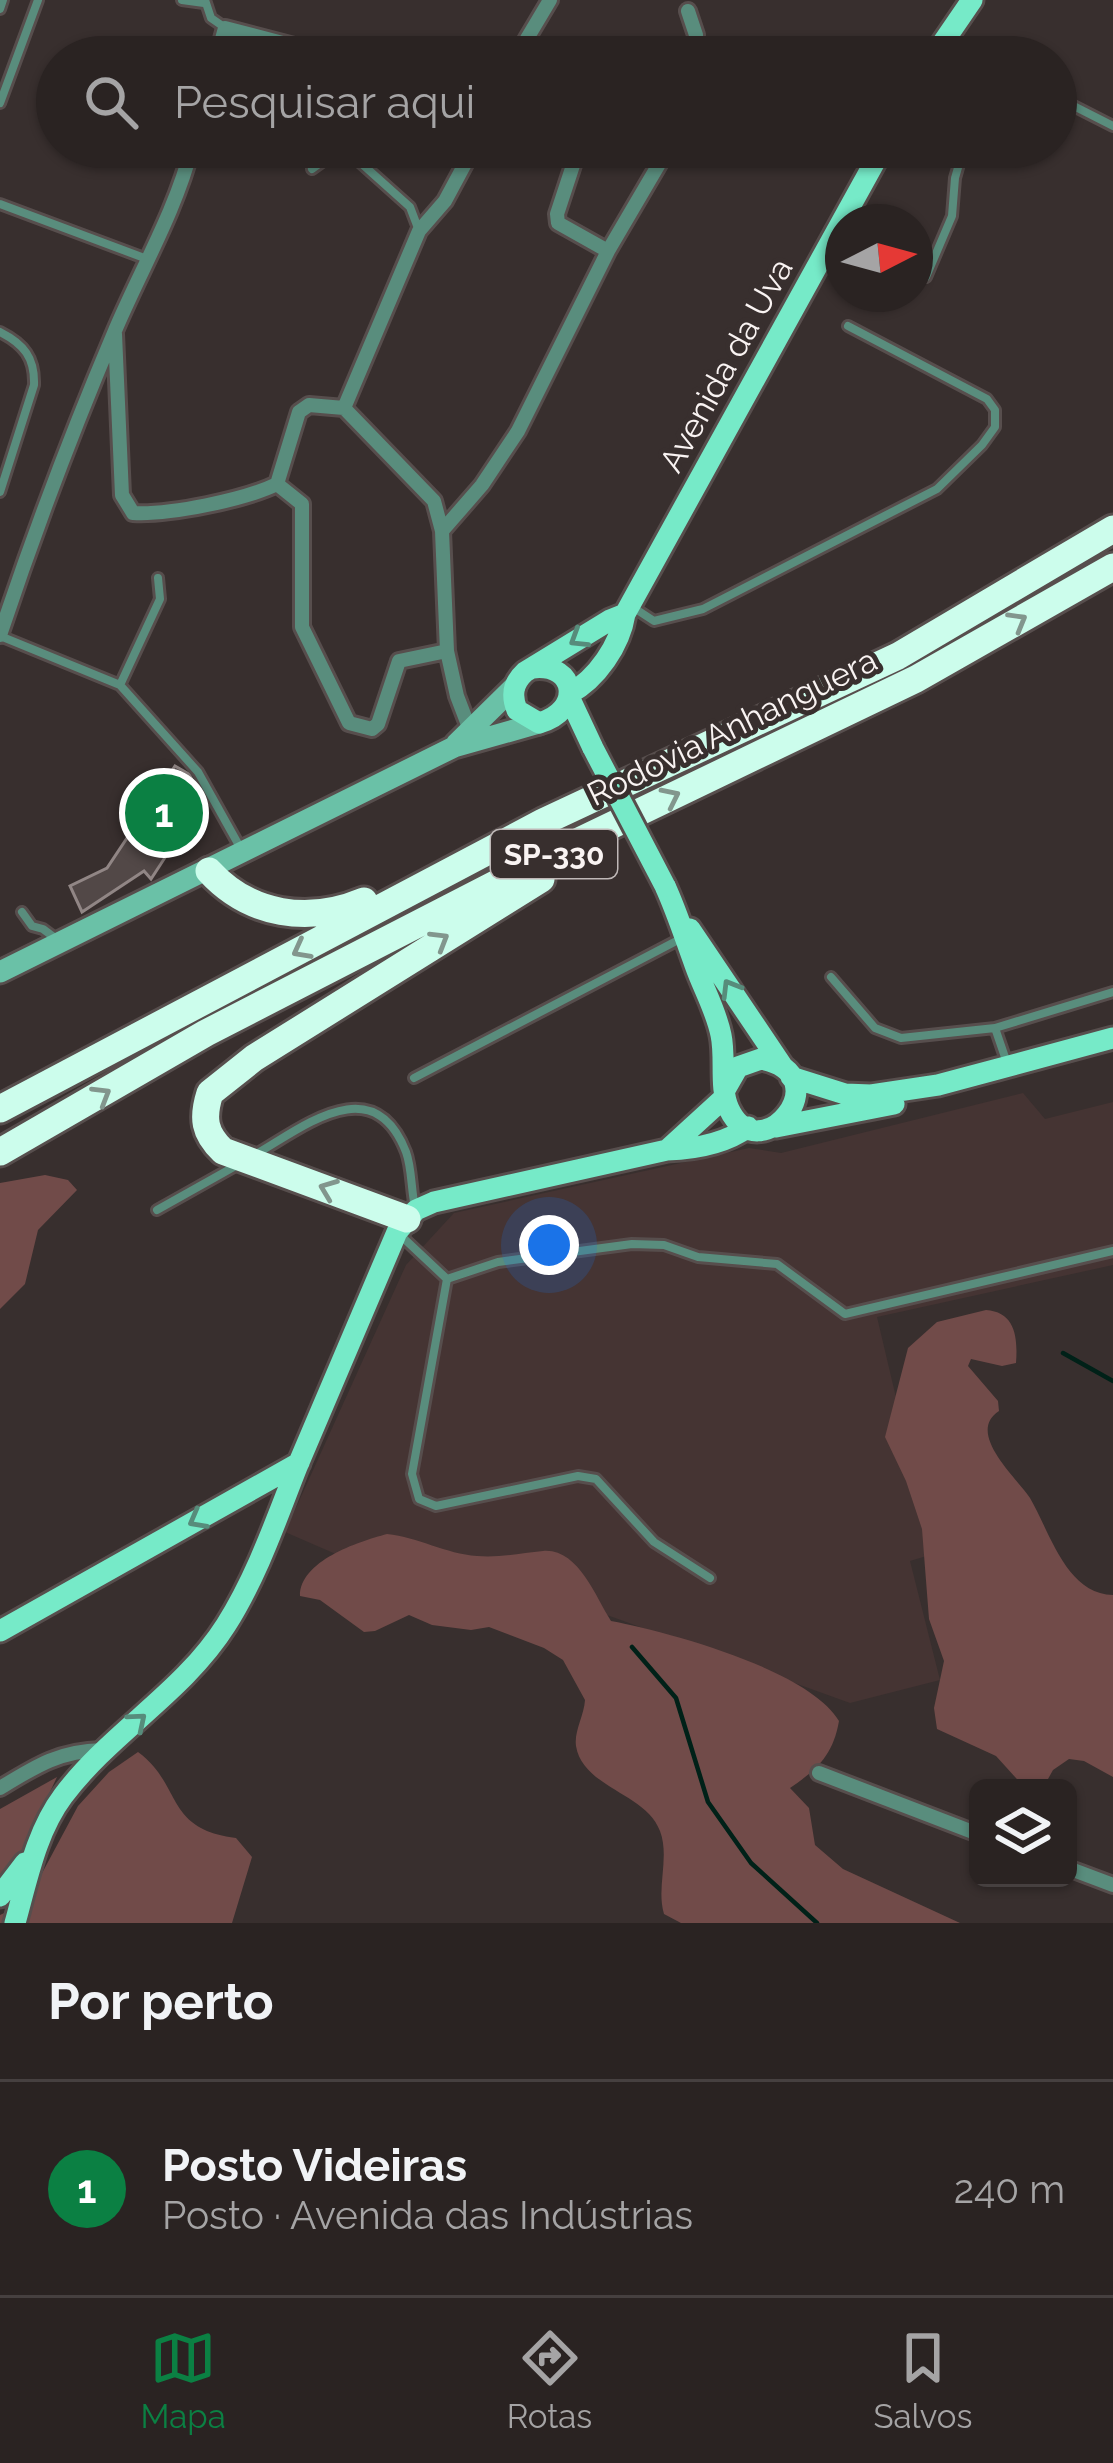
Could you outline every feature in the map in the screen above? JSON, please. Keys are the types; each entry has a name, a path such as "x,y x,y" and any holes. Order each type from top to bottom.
{"highway":[{"name":"Rodovia Anhanguera","path":"0,1109 543,822 898,656 1113,529"},
{"name":"Rodovia Anhanguera","path":"0,1152 206,1033 575,843 916,679 1113,567"},
{"path":"209,871 224,887 276,912 327,913 358,904 500,836 543,822"},
{"path":"407,1220 223,1150 205,1126 210,1093 226,1077 539,880 575,843"}],"main road":[{"path":"946,36 972,0"},
{"name":"Avenida da Uva","path":"570,696 587,684 622,632 628,609 872,168"},
{"path":"462,738 532,668 628,609"},
{"path":"532,668 553,669 561,675 591,746 676,909 721,1033 732,1115 748,1127"},
{"path":"515,686 518,710 547,720 591,746"},
{"path":"0,972 244,854 462,738 547,720 570,696"},
{"path":"676,909 788,1072 796,1099 792,1111 776,1126"},
{"path":"0,956 52,946"},
{"path":"667,1150 726,1092 730,1076 749,1061 761,1059 845,1094 871,1095 938,1084 1113,1038"},
{"path":"15,1923 38,1845 61,1798 102,1750 150,1712 194,1667 226,1625 274,1527 407,1220 467,1193 689,1149 735,1137 748,1127 912,1100 938,1084"},
{"path":"0,1630 299,1463"},
{"path":"238,1497 268,1508 274,1527"},
{"path":"0,1896 38,1845"}],"street":[{"path":"529,36 550,0"},
{"path":"688,11 696,36"},
{"path":"223,36 225,28 256,36"},
{"path":"0,636 37,525 115,329 187,168"},
{"path":"344,408 419,231 445,201 463,168"},
{"path":"572,168 558,223 608,251"},
{"path":"442,531 482,485 518,431 608,251 657,168"},
{"path":"115,329 122,495 133,513 159,514 277,484 299,412 309,405 344,408 411,473 434,501 442,531 447,651 462,738"},
{"path":"277,484 302,504 302,627 349,723 372,730 379,724 399,661 447,651"},
{"path":"0,1788 72,1751 102,1750"},
{"path":"819,1774 969,1831"},
{"path":"1077,1871 1113,1885"}],"lane":[{"path":"0,9 4,0"},
{"path":"0,103 38,0"},
{"path":"182,0 204,1 211,18 225,28"},
{"path":"1077,108 1113,127"},
{"path":"366,168 410,207 419,231"},
{"path":"933,260 952,215 958,168"},
{"path":"0,204 148,260"},
{"path":"628,609 654,620 703,610 938,489 982,446 995,427 995,410 987,399 848,326"},
{"path":"0,332 16,340 35,368 34,385 0,493"},
{"path":"120,685 160,599 158,578"},
{"path":"0,636 120,685 198,772 244,854"},
{"path":"22,912 32,926 43,929 52,946"},
{"path":"414,1078 685,936"},
{"path":"831,977 875,1028 902,1038 994,1028 1113,992"},
{"path":"994,1028 1007,1064"},
{"path":"157,1210 326,1113 364,1108 380,1115 408,1156 407,1220 447,1279 412,1474 418,1499 436,1506 578,1476 596,1480 654,1542 710,1578"},
{"path":"0,1166 50,1125"},
{"path":"447,1279 497,1262 632,1244 664,1245 698,1257 776,1264 845,1314 1113,1251"}],"shaded area":[{"path":"1023,1093 1045,1119 1113,1102 1113,1265 877,1317 933,1554 910,1561 940,1680 850,1703 571,1602 384,1575 285,1532 406,1265 454,1213 749,1148 781,1153"},
{"path":"45,1175 68,1180 77,1190 38,1230 25,1284 0,1309 0,1183"},
{"path":"986,1310 1003,1315 1013,1328 1016,1363 1002,1366 971,1359 968,1366 998,1401 999,1411 990,1420 990,1443 1030,1498 1061,1559 1083,1584 1113,1595 1113,1777 1084,1761 1069,1759 1048,1779 1017,1779 996,1756 937,1729 934,1708 944,1661 929,1619 922,1529 885,1437 908,1348 937,1322"},
{"path":"387,1534 477,1556 555,1552 576,1565 611,1621 701,1644 799,1685 839,1721 823,1760 790,1788 809,1808 815,1845 843,1869 960,1923 681,1923 664,1914 660,1831 642,1808 590,1772 581,1760 576,1740 585,1700 563,1660 489,1627 471,1630 432,1625 409,1615 364,1632 320,1600 300,1596 309,1573 320,1563"},
{"path":"138,1752 162,1778 185,1816 213,1833 236,1838 252,1857 232,1923 0,1923 0,1915 26,1903 78,1806 109,1772"},
{"path":"57,1777 10,1877 0,1888 0,1809"}],"building":[{"path":"175,766 189,774 198,790 162,848 166,856 151,879 144,871 82,912 70,886 107,868"}],"waterway":[{"path":"1063,1353 1113,1381"},
{"path":"632,1647 676,1698 708,1802 751,1863 817,1923"}],"place":[{"name":"Posto Videiras","path":"164,813"}]}
